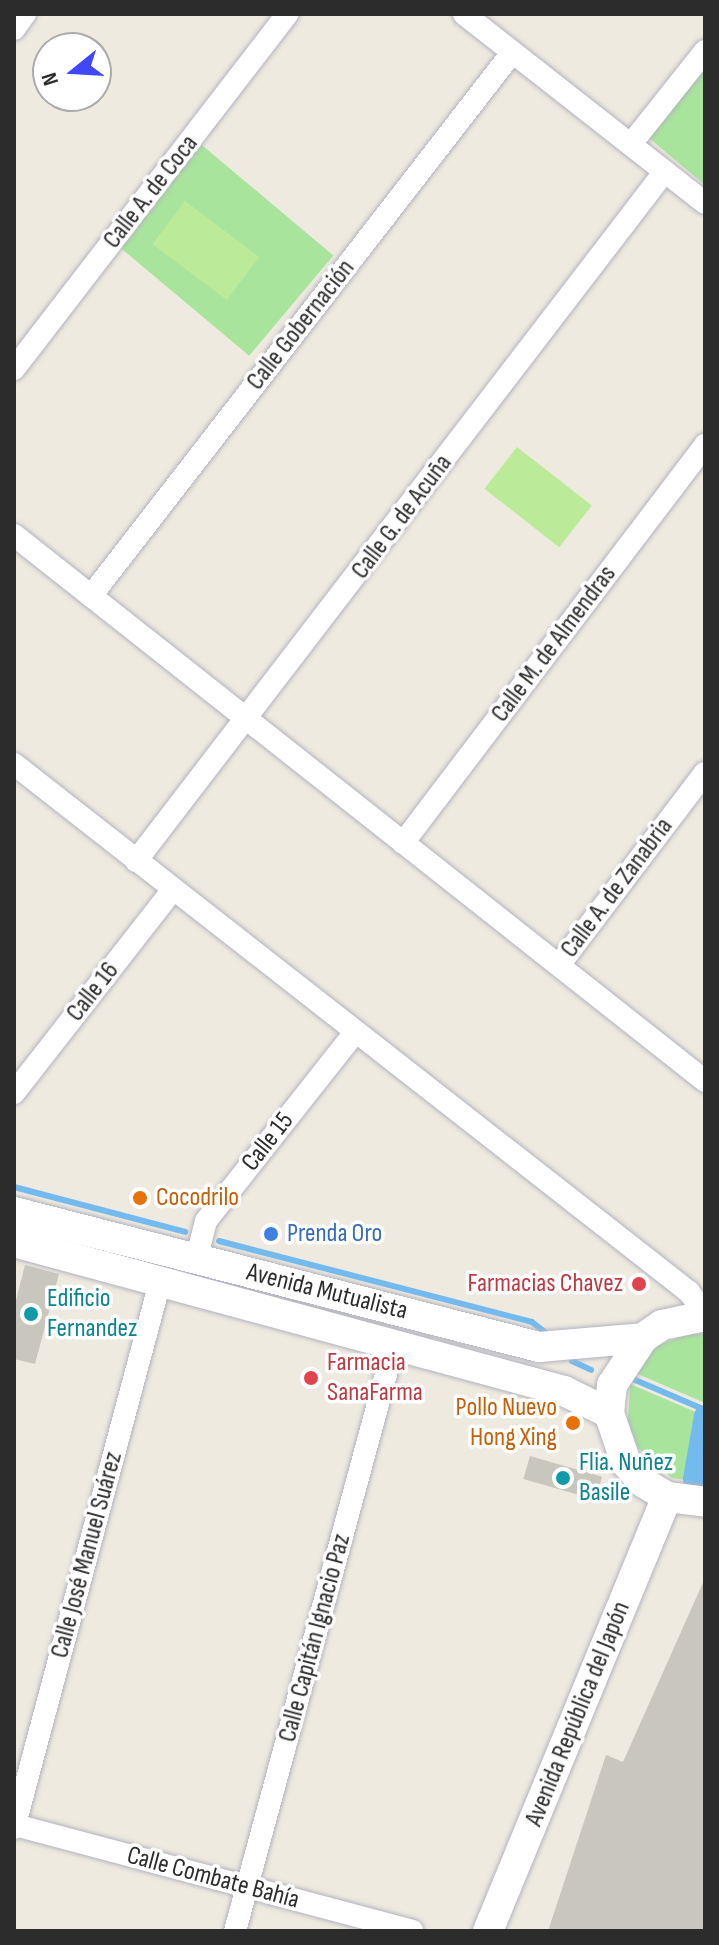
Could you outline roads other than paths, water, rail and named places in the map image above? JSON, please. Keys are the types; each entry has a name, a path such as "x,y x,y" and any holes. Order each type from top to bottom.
{"main road":[{"name":"Avenida Mutualista","path":"14,1212 539,1347 643,1338"},
{"name":"Avenida Mutualista","path":"14,1242 564,1391 609,1413"},
{"path":"705,1315 662,1325 643,1338 618,1372 609,1413 626,1463 667,1497 705,1502"},
{"name":"Avenida República del Japón","path":"488,1931 667,1497"}],"street":[{"path":"14,29 25,14"},
{"name":"Calle A. de Coca","path":"14,369 287,14"},
{"path":"464,14 511,54 705,203"},
{"path":"631,144 705,51"},
{"name":"Calle Gobernación","path":"91,596 511,54"},
{"name":"Calle G. de Acuña","path":"136,861 247,722 665,171"},
{"name":"Calle M. de Almendras","path":"403,843 705,445"},
{"path":"14,535 705,1081"},
{"path":"14,764 172,891 689,1292 705,1315"},
{"name":"Calle A. de Zanabria","path":"559,965 705,773"},
{"name":"Calle 16","path":"14,1093 172,891"},
{"name":"Calle 15","path":"196,1260 206,1221 355,1032"},
{"name":"Calle José Manuel Suárez","path":"14,1827 160,1282"},
{"name":"Calle Capitán Ignacio Paz","path":"235,1931 394,1345"},
{"name":"Calle Combate Bahía","path":"14,1827 412,1931"}],"waterway":[{"path":"14,1187 185,1232"},
{"path":"219,1241 532,1322 545,1332"},
{"path":"572,1361 591,1370"},
{"path":"633,1379 705,1410"},
{"path":"694,1479 705,1416"}],"place":[{"name":"Cocodrilo","path":"140,1198"},
{"name":"Prenda Oro","path":"271,1234"},
{"name":"Farmacias Chavez","path":"639,1284"},
{"name":"Edificio Fernandez","path":"31,1314"},
{"name":"Farmacia SanaFarma","path":"311,1378"},
{"name":"Pollo Nuevo Hong Xing","path":"573,1423"},
{"name":"Flia. Nuñez Basile","path":"563,1478"}]}
